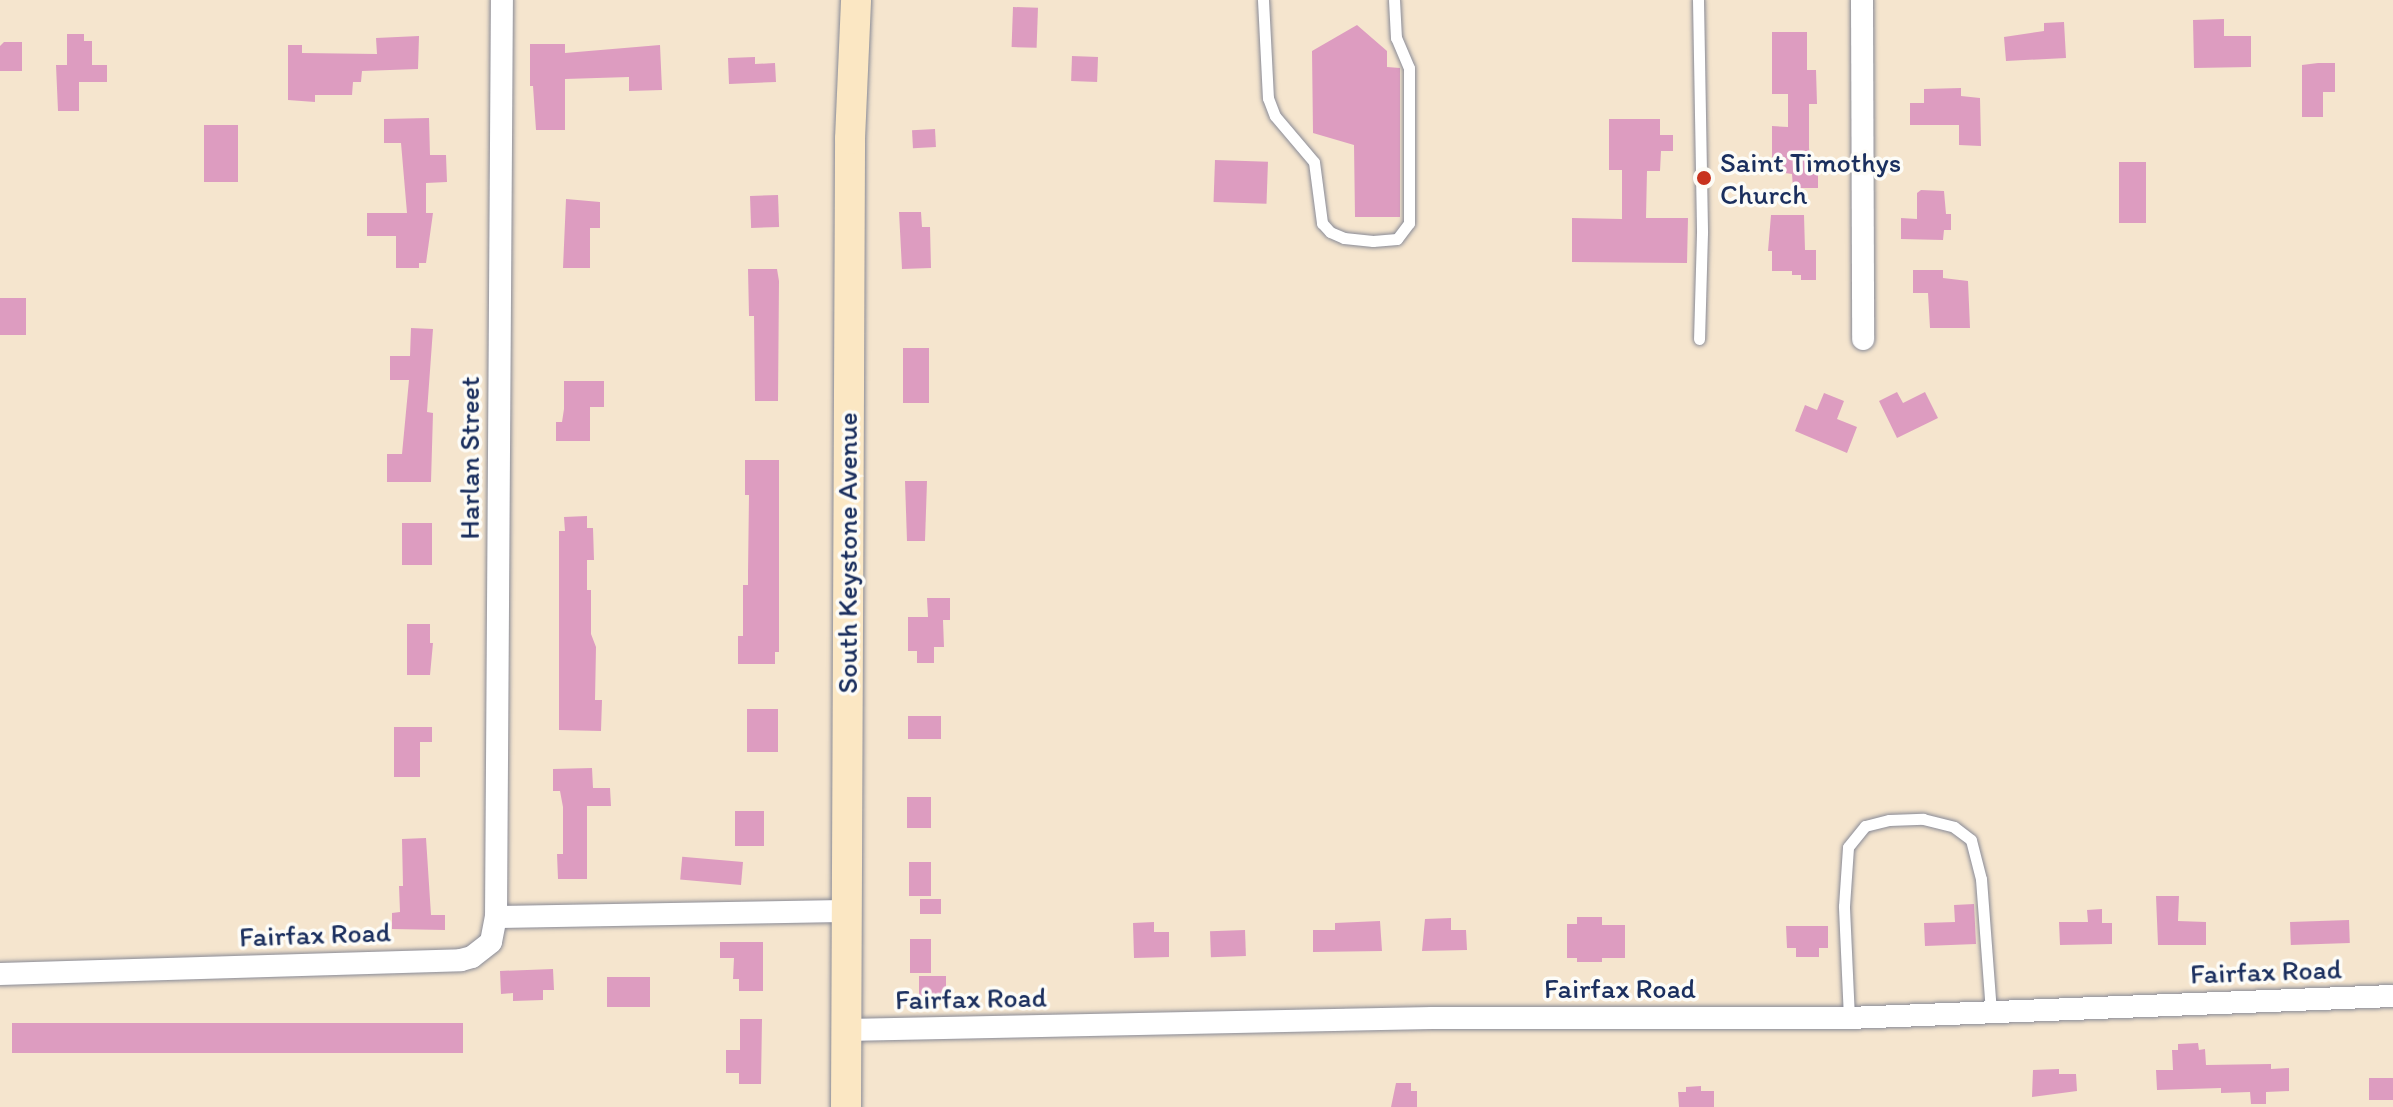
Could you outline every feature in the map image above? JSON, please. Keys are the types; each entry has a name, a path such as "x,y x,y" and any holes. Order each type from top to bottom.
{"main road":[{"name":"South Keystone Avenue","path":"846,1107 849,155 856,0"}],"street":[{"name":"Harlan Street","path":"496,917 502,0"},
{"path":"1862,0 1863,339"},
{"path":"496,917 846,911"},
{"name":"Fairfax Road","path":"0,974 461,960 472,957 491,942 496,917"},
{"name":"Fairfax Road","path":"846,1030 1432,1018 1849,1018 2393,996"}],"lane":[{"path":"1263,0 1268,98 1275,116 1314,162 1319,181 1322,223 1330,232 1373,241 1397,239 1405,232 1410,210 1409,84 1406,56 1396,38 1394,0"},
{"path":"1698,0 1702,233 1699,339"},
{"path":"1849,1018 1844,906 1848,847 1865,826 1889,820 1923,819 1954,827 1971,840 1981,879 1991,1012"}],"building":[{"path":"1013,7 1038,8 1037,48 1012,47"},
{"path":"2224,19 2224,36 2251,36 2251,67 2194,68 2193,20"},
{"path":"2064,22 2066,58 2006,61 2004,37 2044,31 2044,23"},
{"path":"1357,25 1387,51 1387,67 1400,68 1400,217 1355,217 1354,145 1313,133 1312,51"},
{"path":"1772,32 1807,32 1807,70 1816,70 1817,104 1809,104 1809,148 1811,166 1818,167 1818,188 1793,188 1792,174 1772,171 1772,126 1788,127 1788,94 1772,94"},
{"path":"67,34 84,34 84,41 92,41 92,65 107,65 107,82 79,82 79,111 58,111 56,65 67,65"},
{"path":"419,36 418,69 362,71 361,82 353,82 352,95 315,95 315,102 288,100 288,45 302,45 302,53 377,54 376,38"},
{"path":"4,42 22,42 22,71 0,71 0,46"},
{"path":"530,44 565,44 565,53 660,45 662,90 629,91 629,77 565,79 565,130 536,130 533,86 530,86"},
{"path":"1072,56 1098,57 1097,82 1071,81"},
{"path":"755,57 755,64 775,63 776,82 729,84 728,58"},
{"path":"2335,63 2335,92 2323,92 2323,117 2302,117 2302,65"},
{"path":"1961,88 1961,96 1980,98 1981,146 1959,145 1959,125 1910,125 1910,103 1924,103 1924,89"},
{"path":"429,118 430,155 446,155 447,182 426,183 426,213 433,213 426,263 419,263 419,268 396,268 396,236 367,236 367,213 407,213 401,143 384,143 384,119"},
{"path":"1609,119 1660,119 1660,135 1673,135 1673,151 1661,151 1660,171 1647,171 1646,218 1688,218 1687,263 1572,262 1572,218 1622,219 1622,170 1609,170"},
{"path":"204,125 238,125 238,182 204,182"},
{"path":"935,129 936,147 913,148 912,130"},
{"path":"1215,160 1268,162 1267,204 1214,202"},
{"path":"2119,162 2146,162 2146,223 2119,223"},
{"path":"1921,190 1944,191 1946,214 1951,214 1951,230 1944,230 1943,240 1901,239 1901,218 1917,219 1917,193"},
{"path":"778,195 779,227 751,228 750,196"},
{"path":"566,199 600,202 600,228 590,228 590,268 563,268"},
{"path":"899,212 921,212 922,227 930,227 931,268 902,269"},
{"path":"1771,215 1804,215 1805,250 1816,250 1816,280 1801,280 1801,275 1792,275 1792,271 1772,271 1772,251 1768,251"},
{"path":"748,269 777,269 778,401 755,401 754,316 749,316"},
{"path":"1913,270 1943,270 1943,278 1968,281 1970,328 1930,328 1928,293 1913,293"},
{"path":"0,298 26,298 26,335 0,335"},
{"path":"411,328 433,329 427,412 433,413 431,482 387,482 387,454 402,454 409,380 390,380 390,356 410,356"},
{"path":"903,348 929,348 929,403 903,403"},
{"path":"564,381 604,381 604,407 590,407 590,441 556,441 556,422 562,422 564,409"},
{"path":"1897,392 1903,403 1925,392 1938,418 1897,438 1879,401"},
{"path":"1824,393 1844,401 1837,419 1857,427 1847,453 1795,431 1805,405 1817,410"},
{"path":"745,460 779,460 779,652 775,652 775,664 738,664 738,636 743,636 743,585 748,585 749,495 745,495"},
{"path":"905,481 927,481 925,541 907,541"},
{"path":"587,516 587,528 593,528 594,560 587,560 587,590 591,590 591,634 596,647 595,700 602,700 601,731 559,730 559,531 565,531 564,517"},
{"path":"402,523 432,523 432,565 402,565"},
{"path":"927,598 950,598 950,620 943,620 944,647 934,647 934,663 917,663 917,651 908,651 908,617 928,617"},
{"path":"407,624 430,624 430,643 433,643 430,675 407,675"},
{"path":"747,709 778,709 778,752 747,752"},
{"path":"908,716 941,716 941,739 908,739"},
{"path":"394,727 432,727 432,742 420,742 420,777 394,777"},
{"path":"592,768 593,788 610,788 611,806 587,806 587,879 558,879 557,854 563,854 563,807 560,791 553,791 553,769"},
{"path":"907,797 931,797 931,828 907,828"},
{"path":"735,811 764,811 764,846 735,846"},
{"path":"426,838 431,915 445,915 445,930 392,929 392,913 400,912 399,886 403,886 402,839"},
{"path":"682,857 743,862 741,885 680,880"},
{"path":"909,862 931,862 931,896 909,896"},
{"path":"2156,896 2179,896 2178,921 2206,922 2206,945 2158,945"},
{"path":"920,899 941,899 941,914 920,914"},
{"path":"1974,904 1976,944 1925,946 1924,923 1955,922 1954,905"},
{"path":"2102,909 2102,923 2112,923 2112,944 2060,945 2059,922 2088,922 2087,910"},
{"path":"1577,917 1602,917 1602,925 1625,925 1625,958 1577,962 1577,958 1567,958 1567,924 1577,924"},
{"path":"1451,918 1451,930 1466,930 1467,950 1422,951 1425,919"},
{"path":"2349,920 2350,943 2291,945 2290,922"},
{"path":"1380,921 1382,951 1313,952 1313,930 1335,930 1335,923"},
{"path":"1154,922 1154,932 1169,932 1169,957 1134,958 1133,923"},
{"path":"1786,926 1828,926 1828,948 1819,948 1819,957 1796,957 1796,948 1787,948"},
{"path":"1245,930 1246,956 1211,957 1210,931"},
{"path":"910,939 931,939 931,973 910,973"},
{"path":"720,942 763,942 763,991 739,991 739,979 733,979 734,958 720,958"},
{"path":"553,969 554,990 543,990 543,1000 513,1001 513,993 501,994 500,971"},
{"path":"919,976 946,976 946,999 919,999"},
{"path":"607,977 650,977 650,1007 607,1007"},
{"path":"740,1019 762,1019 761,1084 739,1084 739,1073 726,1073 726,1050 740,1050"},
{"path":"12,1023 463,1023 463,1053 12,1053"},
{"path":"2198,1043 2199,1050 2205,1049 2206,1065 2271,1064 2271,1069 2289,1068 2289,1091 2266,1092 2266,1104 2251,1104 2250,1092 2221,1093 2221,1088 2157,1090 2156,1070 2173,1070 2172,1050 2178,1050 2178,1044"},
{"path":"2059,1069 2059,1074 2076,1074 2077,1091 2032,1097 2033,1070"},
{"path":"2369,1078 2393,1078 2393,1100 2369,1100"},
{"path":"1396,1083 1411,1083 1411,1091 1417,1091 1417,1107 1391,1107"},
{"path":"1701,1086 1701,1091 1714,1091 1714,1107 1679,1107 1678,1092 1686,1092 1686,1087"}],"place":[{"name":"Saint Timothys Church","path":"1704,178"}]}
